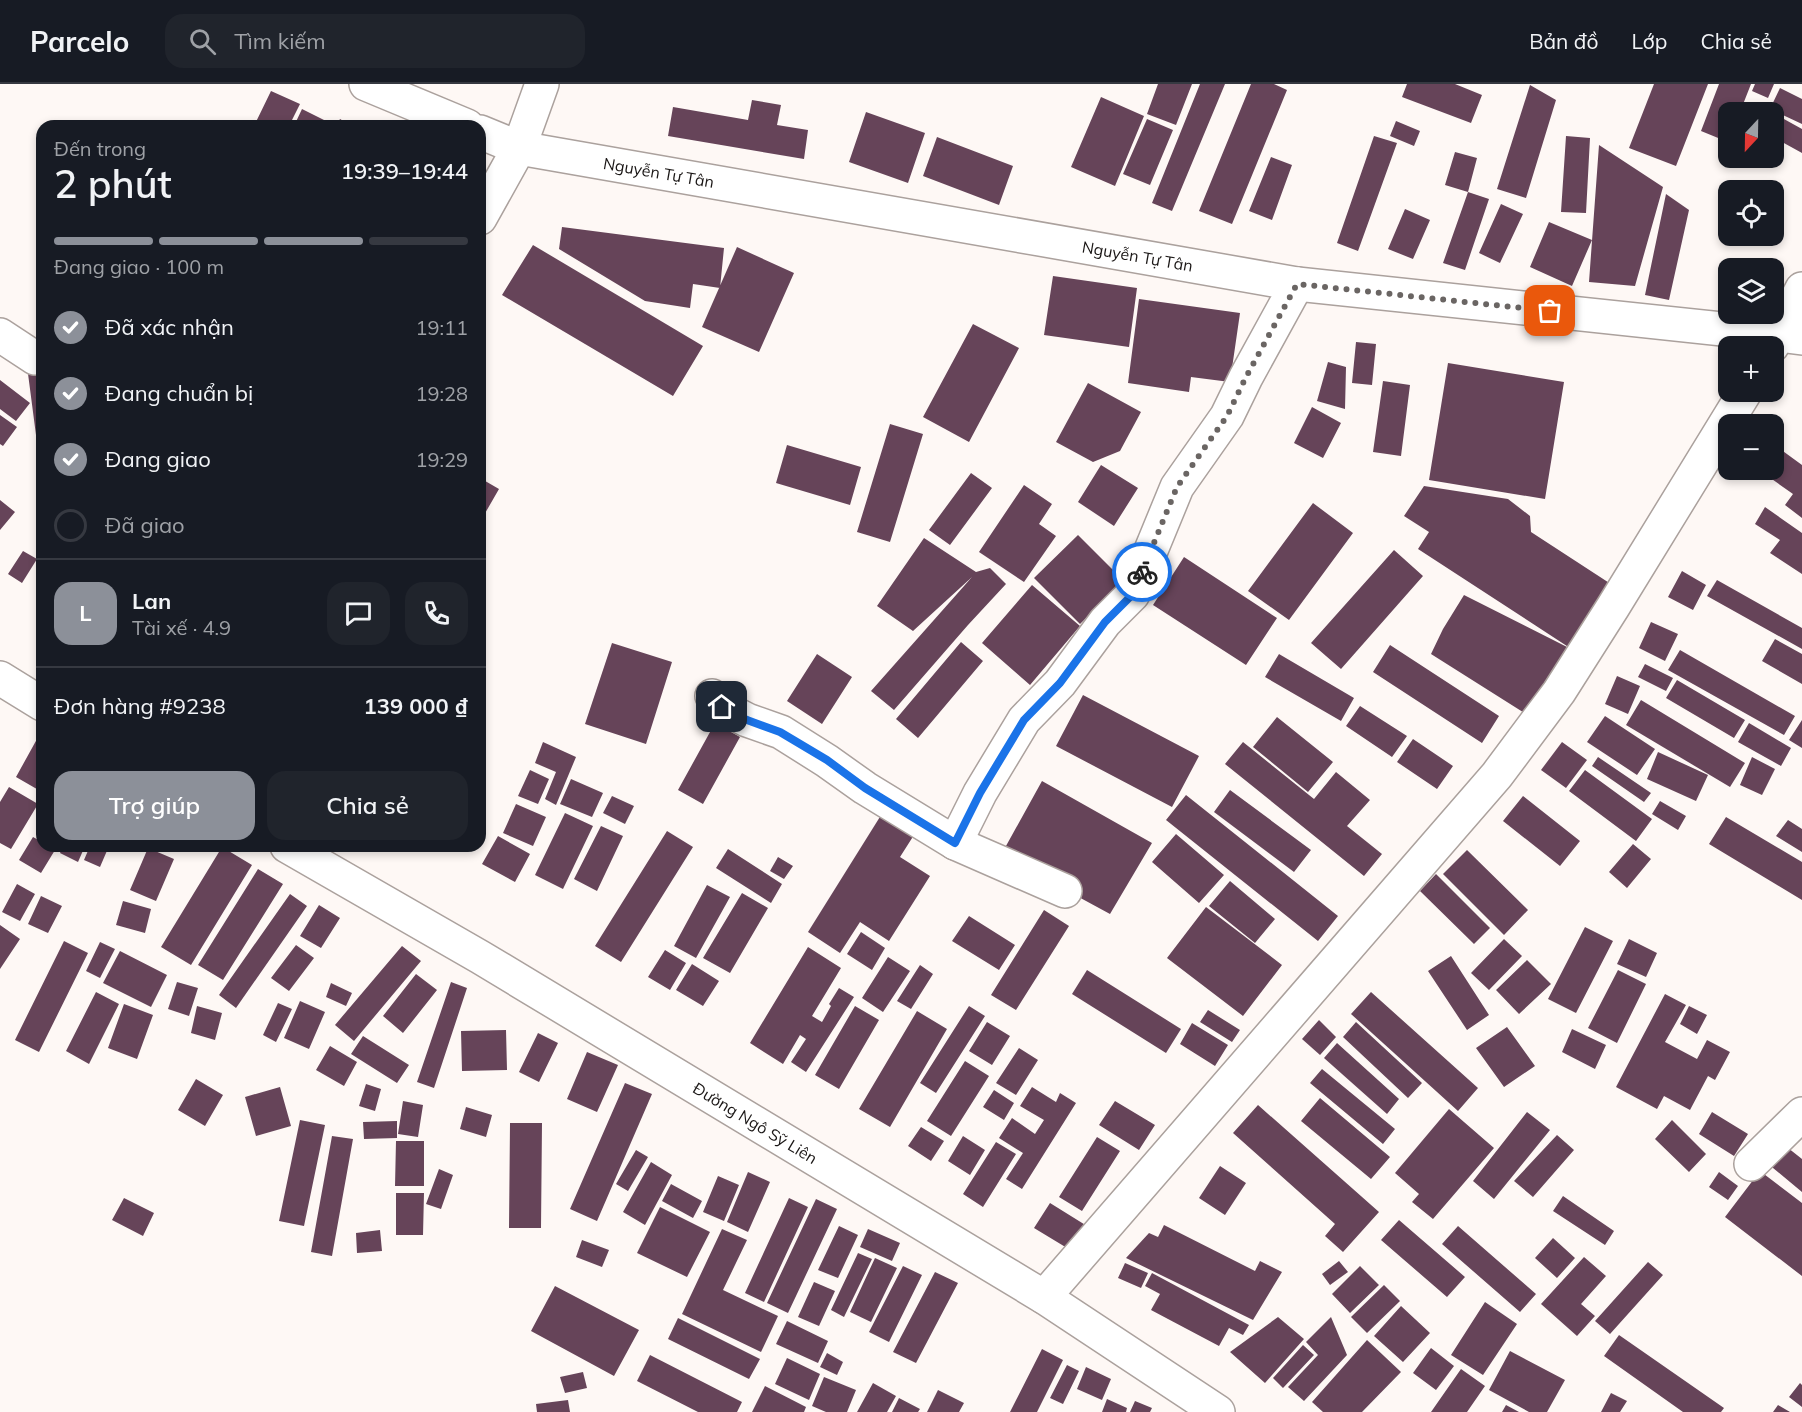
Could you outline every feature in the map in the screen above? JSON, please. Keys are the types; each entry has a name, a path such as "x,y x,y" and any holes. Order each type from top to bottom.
{"street":[{"path":"366,84 453,120"},
{"path":"486,207 519,148 543,84"},
{"name":"Nguyễn Tự Tân","path":"486,134 519,148 1297,284 1749,336"},
{"path":"955,843 980,793 1024,720 1060,683 1105,622 1133,594 1177,487 1227,416 1297,284"},
{"path":"1784,340 1802,289"},
{"path":"0,335 35,358"},
{"path":"1044,1297 1497,775 1559,692 1738,402"},
{"path":"0,678 36,700"},
{"path":"712,696 722,707 747,720 780,732 827,760 865,788 955,843 1065,891"},
{"name":"Đường Ngô Sỹ Liên","path":"297,852 480,957 1044,1297 1218,1412"},
{"path":"1751,1164 1802,1114"}],"building":[{"path":"1158,84 1192,84 1176,125 1147,114"},
{"path":"1200,84 1225,84 1172,211 1152,203"},
{"path":"1251,84 1274,84 1287,90 1232,224 1199,211"},
{"path":"1407,84 1455,84 1482,95 1471,123 1402,97"},
{"path":"1654,84 1708,84 1676,166 1629,148"},
{"path":"1719,84 1751,84 1744,102 1718,102 1718,138 1701,131"},
{"path":"1755,84 1774,84 1768,98 1752,91"},
{"path":"1530,85 1556,100 1526,198 1497,189"},
{"path":"1780,88 1802,99 1802,124 1784,116 1784,102 1773,102"},
{"path":"271,91 300,104 292,120 257,120"},
{"path":"1101,97 1144,116 1115,186 1071,167"},
{"path":"752,100 781,105 777,125 808,130 804,159 668,136 673,107 748,120"},
{"path":"302,109 324,120 297,120"},
{"path":"866,112 925,133 908,183 849,162"},
{"path":"1147,119 1173,130 1150,185 1123,174"},
{"path":"1784,119 1802,129 1802,153 1784,143"},
{"path":"1396,121 1420,131 1414,146 1390,136"},
{"path":"1374,136 1397,143 1358,251 1337,243"},
{"path":"1566,136 1590,138 1586,213 1561,212"},
{"path":"937,137 1013,166 999,205 923,176"},
{"path":"1599,145 1663,187 1635,286 1589,282"},
{"path":"1455,152 1477,158 1468,192 1445,185"},
{"path":"1271,157 1292,165 1272,220 1249,211"},
{"path":"1468,192 1489,199 1465,270 1443,263"},
{"path":"1666,194 1689,210 1669,300 1645,295"},
{"path":"1501,204 1523,214 1500,263 1479,253"},
{"path":"1405,209 1430,220 1413,259 1388,249"},
{"path":"1549,222 1592,240 1572,286 1530,267"},
{"path":"562,227 724,248 720,288 693,284 690,308 645,301 559,249"},
{"path":"533,245 703,346 673,396 502,295"},
{"path":"737,247 794,273 759,352 702,327"},
{"path":"1053,276 1137,288 1129,347 1044,335"},
{"path":"1139,299 1240,313 1230,382 1191,377 1189,392 1128,383"},
{"path":"973,324 1019,348 969,442 923,417"},
{"path":"1356,342 1376,344 1372,385 1352,383"},
{"path":"1328,362 1346,367 1345,409 1317,401"},
{"path":"1448,363 1564,382 1545,499 1429,480"},
{"path":"36,365 36,435 27,366"},
{"path":"0,380 30,403 16,421 0,409"},
{"path":"1383,381 1410,385 1401,456 1373,452"},
{"path":"1088,383 1141,412 1120,451 1093,462 1056,442"},
{"path":"1312,407 1341,423 1323,458 1294,443"},
{"path":"0,415 17,427 3,446 0,444"},
{"path":"890,424 923,434 890,542 857,532"},
{"path":"787,445 861,467 850,505 776,483"},
{"path":"1784,452 1802,465 1802,518 1785,505 1793,494 1773,480 1784,480"},
{"path":"1101,465 1138,488 1114,526 1078,502"},
{"path":"971,473 992,488 950,545 929,530"},
{"path":"486,481 499,489 486,512"},
{"path":"1024,485 1052,504 1039,524 1056,536 1024,582 979,552"},
{"path":"1424,486 1508,499 1530,516 1531,532 1617,588 1575,652 1541,689 1526,714 1431,654 1464,595 1573,650 1418,549 1429,532 1404,516"},
{"path":"0,500 15,512 0,530"},
{"path":"1313,503 1353,533 1289,620 1248,591"},
{"path":"1765,507 1802,533 1802,574 1770,553 1780,540 1755,524"},
{"path":"1078,535 1124,581 1080,624 1034,578"},
{"path":"924,538 976,572 990,568 1006,584 894,710 871,691 972,577 913,631 877,606"},
{"path":"1394,550 1423,576 1341,669 1311,643"},
{"path":"23,551 36,558 22,583 8,574"},
{"path":"1184,557 1277,618 1246,665 1153,605"},
{"path":"1682,571 1706,585 1693,610 1668,597"},
{"path":"1717,580 1802,628 1802,649 1707,596"},
{"path":"1032,585 1080,626 1030,685 982,643"},
{"path":"1651,622 1678,634 1665,661 1639,648"},
{"path":"1775,639 1802,654 1802,684 1762,661"},
{"path":"961,642 983,661 918,738 896,719"},
{"path":"612,643 672,662 646,744 585,724"},
{"path":"1390,645 1499,716 1482,743 1373,672"},
{"path":"1680,650 1795,716 1784,735 1668,670"},
{"path":"817,654 852,677 822,724 787,701"},
{"path":"1279,654 1354,698 1341,721 1265,677"},
{"path":"1645,664 1673,678 1666,691 1638,677"},
{"path":"1617,676 1640,686 1628,714 1605,704"},
{"path":"1677,680 1745,720 1734,738 1666,698"},
{"path":"1083,695 1199,756 1172,807 1056,746"},
{"path":"1641,700 1745,763 1730,787 1626,725"},
{"path":"1360,706 1407,736 1392,757 1346,726"},
{"path":"1605,716 1655,749 1637,775 1587,742"},
{"path":"1277,717 1333,762 1308,792 1253,747"},
{"path":"1802,720 1802,748 1789,740"},
{"path":"715,723 740,737 703,804 678,790"},
{"path":"1749,723 1791,748 1781,766 1738,742"},
{"path":"1413,739 1453,766 1437,789 1397,762"},
{"path":"36,741 36,789 16,777"},
{"path":"543,742 576,757 556,805 545,799 556,772 535,763"},
{"path":"1243,742 1314,799 1336,772 1370,800 1347,826 1382,854 1364,876 1225,764"},
{"path":"1562,742 1587,760 1566,788 1541,770"},
{"path":"1658,752 1708,775 1696,801 1647,779"},
{"path":"1598,757 1651,793 1644,802 1592,766"},
{"path":"1752,757 1775,769 1762,795 1740,785"},
{"path":"530,770 549,779 538,804 518,796"},
{"path":"1585,770 1652,819 1636,841 1569,791"},
{"path":"571,779 603,793 592,817 560,804"},
{"path":"1042,781 1152,843 1110,914 1001,855"},
{"path":"9,787 36,803 36,807 11,849 0,843 0,802"},
{"path":"1230,790 1311,850 1294,872 1214,812"},
{"path":"1186,795 1338,916 1318,941 1166,820"},
{"path":"612,796 634,806 625,824 603,813"},
{"path":"1523,796 1580,841 1560,866 1503,821"},
{"path":"1660,801 1686,816 1678,830 1652,814"},
{"path":"516,804 546,817 533,846 503,833"},
{"path":"888,804 921,824 900,857 930,876 889,941 860,922 840,953 808,932"},
{"path":"565,813 593,826 563,889 535,875"},
{"path":"1726,817 1802,862 1802,900 1709,844"},
{"path":"1788,820 1802,829 1802,852 1776,836"},
{"path":"601,826 623,836 597,891 574,879"},
{"path":"667,831 693,847 621,962 595,946"},
{"path":"1176,834 1224,875 1199,903 1152,862"},
{"path":"498,836 530,854 515,882 482,864"},
{"path":"33,837 36,839 36,852 54,852 41,873 19,860"},
{"path":"1633,844 1651,859 1627,888 1609,872"},
{"path":"728,849 782,884 771,903 716,868"},
{"path":"1467,850 1528,910 1504,935 1443,874"},
{"path":"60,852 82,852 78,862"},
{"path":"87,852 106,852 100,867 84,860"},
{"path":"146,852 157,852 174,859 156,901 130,890"},
{"path":"219,852 230,852 252,865 191,965 161,947"},
{"path":"778,857 793,866 784,879 770,871"},
{"path":"258,869 283,884 223,980 198,965"},
{"path":"1436,874 1490,928 1474,944 1420,891"},
{"path":"1230,881 1275,919 1255,943 1209,906"},
{"path":"17,884 35,894 20,921 2,912"},
{"path":"707,885 730,897 696,958 674,946"},
{"path":"742,893 768,908 730,973 703,958"},
{"path":"290,894 307,906 236,1008 219,995"},
{"path":"41,896 62,906 48,933 28,924"},
{"path":"123,901 151,909 145,933 116,925"},
{"path":"319,905 340,918 321,948 300,936"},
{"path":"1206,907 1282,965 1243,1016 1167,958"},
{"path":"1044,910 1069,926 1016,1010 991,995"},
{"path":"969,916 1015,945 999,970 952,941"},
{"path":"0,925 20,939 0,969"},
{"path":"1585,927 1613,941 1576,1013 1548,999"},
{"path":"861,932 885,948 872,970 847,954"},
{"path":"1504,939 1522,956 1489,990 1471,973"},
{"path":"1629,939 1657,953 1646,977 1617,964"},
{"path":"64,941 88,953 39,1052 15,1040"},
{"path":"100,942 115,949 100,978 86,971"},
{"path":"296,945 314,958 289,991 271,978"},
{"path":"402,946 421,961 354,1041 335,1025"},
{"path":"808,947 841,968 812,1016 822,1022 839,988 854,997 806,1072 791,1062 806,1039 800,1035 783,1064 750,1043"},
{"path":"665,950 686,963 670,990 648,977"},
{"path":"120,951 167,975 151,1007 103,983"},
{"path":"1451,956 1489,1015 1467,1030 1428,971"},
{"path":"888,957 910,971 883,1012 862,998"},
{"path":"1527,960 1551,984 1519,1014 1496,990"},
{"path":"692,964 719,981 703,1006 676,990"},
{"path":"920,965 933,974 911,1009 897,1001"},
{"path":"1087,970 1181,1029 1166,1053 1072,994"},
{"path":"1618,970 1646,984 1617,1043 1588,1028"},
{"path":"416,974 437,990 403,1033 383,1016"},
{"path":"177,982 198,988 189,1016 168,1009"},
{"path":"451,982 467,988 434,1088 417,1082"},
{"path":"331,983 352,993 346,1006 326,997"},
{"path":"96,992 119,1004 89,1064 66,1051"},
{"path":"1371,992 1478,1088 1458,1111 1351,1014"},
{"path":"1665,994 1686,1005 1665,1042 1697,1059 1707,1040 1730,1052 1715,1080 1708,1076 1690,1110 1664,1096 1657,1109 1616,1087"},
{"path":"300,1001 325,1012 309,1049 284,1038"},
{"path":"278,1003 292,1009 276,1042 263,1035"},
{"path":"124,1004 153,1015 137,1059 108,1048"},
{"path":"197,1006 222,1013 215,1040 191,1033"},
{"path":"855,1006 879,1020 839,1089 815,1075"},
{"path":"969,1006 985,1016 936,1093 920,1083"},
{"path":"1689,1006 1707,1015 1697,1034 1680,1024"},
{"path":"1208,1010 1240,1030 1232,1042 1200,1022"},
{"path":"917,1011 947,1029 890,1127 859,1109"},
{"path":"1319,1020 1336,1037 1320,1055 1302,1039"},
{"path":"987,1022 1010,1036 992,1065 969,1051"},
{"path":"1356,1022 1422,1083 1408,1098 1343,1037"},
{"path":"1192,1023 1228,1045 1215,1066 1180,1044"},
{"path":"1507,1027 1535,1066 1504,1087 1476,1048"},
{"path":"1572,1029 1606,1045 1595,1069 1562,1052"},
{"path":"506,1030 507,1070 462,1071 461,1031"},
{"path":"538,1033 558,1043 539,1082 519,1072"},
{"path":"363,1036 409,1065 397,1083 351,1054"},
{"path":"1337,1043 1399,1099 1387,1114 1324,1058"},
{"path":"330,1046 357,1062 344,1086 316,1070"},
{"path":"1019,1048 1038,1060 1016,1095 996,1083"},
{"path":"587,1052 618,1065 597,1112 567,1099"},
{"path":"965,1061 989,1076 951,1136 927,1121"},
{"path":"1322,1069 1395,1129 1383,1144 1310,1083"},
{"path":"196,1079 223,1095 205,1126 178,1110"},
{"path":"625,1083 652,1094 597,1221 570,1209"},
{"path":"366,1084 381,1089 375,1111 359,1106"},
{"path":"280,1087 291,1126 256,1136 245,1097"},
{"path":"1032,1087 1056,1102 1060,1093 1076,1103 1022,1189 1006,1179 1023,1153 999,1138 1012,1118 1035,1134 1044,1120 1020,1106"},
{"path":"994,1090 1014,1103 1004,1120 983,1107"},
{"path":"1320,1098 1390,1157 1371,1179 1301,1121"},
{"path":"403,1101 423,1105 418,1137 398,1134"},
{"path":"1115,1101 1155,1125 1139,1150 1099,1125"},
{"path":"1258,1105 1379,1212 1343,1252 1325,1236 1335,1224 1233,1133"},
{"path":"466,1107 492,1115 486,1137 460,1129"},
{"path":"1449,1109 1494,1148 1433,1219 1412,1202 1419,1194 1395,1173"},
{"path":"1527,1112 1550,1130 1494,1199 1473,1181"},
{"path":"1712,1112 1748,1134 1734,1156 1699,1134"},
{"path":"300,1120 325,1125 304,1226 279,1221"},
{"path":"1672,1120 1706,1154 1689,1172 1655,1139"},
{"path":"397,1121 397,1138 364,1139 363,1122"},
{"path":"510,1123 542,1123 541,1228 509,1228"},
{"path":"921,1127 944,1141 931,1161 908,1146"},
{"path":"1557,1135 1574,1150 1533,1197 1514,1181"},
{"path":"332,1136 353,1139 332,1256 311,1252"},
{"path":"963,1136 985,1150 970,1175 948,1161"},
{"path":"1097,1137 1120,1151 1082,1211 1059,1197"},
{"path":"396,1141 424,1141 424,1186 395,1186"},
{"path":"996,1142 1016,1154 983,1207 963,1194"},
{"path":"1783,1144 1802,1159 1802,1192 1767,1163"},
{"path":"636,1150 648,1157 628,1191 616,1184"},
{"path":"651,1162 672,1175 645,1225 623,1212"},
{"path":"1220,1166 1246,1183 1225,1215 1199,1198"},
{"path":"439,1169 453,1175 441,1209 426,1204"},
{"path":"1760,1171 1802,1203 1802,1276 1725,1217"},
{"path":"748,1172 770,1182 748,1232 727,1222"},
{"path":"1719,1172 1738,1186 1728,1200 1709,1187"},
{"path":"718,1176 739,1185 724,1221 703,1212"},
{"path":"671,1184 702,1201 693,1218 662,1201"},
{"path":"396,1193 424,1193 423,1235 396,1235"},
{"path":"1563,1196 1614,1231 1605,1245 1553,1211"},
{"path":"124,1198 154,1213 143,1236 112,1220"},
{"path":"789,1198 808,1207 764,1302 745,1293"},
{"path":"816,1199 837,1209 788,1313 767,1303"},
{"path":"1050,1203 1087,1226 1072,1251 1034,1228"},
{"path":"660,1207 710,1232 687,1277 637,1253"},
{"path":"1399,1220 1465,1277 1447,1297 1381,1240"},
{"path":"1164,1225 1255,1271 1260,1261 1282,1272 1253,1320 1126,1258 1149,1233 1158,1237"},
{"path":"839,1226 858,1235 838,1278 818,1270"},
{"path":"1458,1226 1536,1294 1520,1312 1442,1244"},
{"path":"722,1229 747,1240 723,1290 778,1316 761,1352 682,1314"},
{"path":"868,1229 900,1243 892,1261 860,1247"},
{"path":"380,1230 382,1251 357,1253 356,1233"},
{"path":"1553,1238 1575,1258 1557,1278 1535,1258"},
{"path":"582,1240 609,1250 602,1267 576,1257"},
{"path":"858,1253 872,1259 844,1317 831,1310"},
{"path":"1584,1257 1606,1276 1581,1304 1595,1316 1577,1336 1541,1304"},
{"path":"875,1258 897,1268 871,1322 850,1312"},
{"path":"1339,1261 1348,1272 1330,1285 1322,1274"},
{"path":"1648,1262 1663,1275 1610,1334 1595,1321"},
{"path":"1125,1263 1148,1273 1141,1288 1118,1278"},
{"path":"903,1266 922,1275 889,1342 869,1332"},
{"path":"1360,1266 1379,1285 1350,1313 1332,1294"},
{"path":"935,1272 958,1283 916,1363 893,1352"},
{"path":"1152,1273 1249,1325 1243,1335 1229,1328 1219,1346 1151,1310 1160,1294 1145,1286"},
{"path":"814,1282 835,1291 819,1326 798,1317"},
{"path":"1384,1285 1400,1301 1367,1333 1351,1317"},
{"path":"555,1286 639,1330 614,1376 531,1331"},
{"path":"1485,1302 1517,1324 1483,1375 1451,1355"},
{"path":"1401,1306 1430,1333 1403,1362 1374,1336"},
{"path":"1278,1317 1304,1339 1265,1383 1230,1352"},
{"path":"1331,1317 1347,1355 1304,1401 1288,1387 1318,1355 1306,1342"},
{"path":"678,1318 760,1359 749,1379 668,1339"},
{"path":"787,1321 828,1341 818,1363 776,1344"},
{"path":"1619,1335 1724,1408 1721,1412 1683,1412 1604,1356"},
{"path":"1367,1340 1401,1372 1362,1412 1323,1412 1312,1402"},
{"path":"1303,1345 1314,1355 1283,1388 1273,1378"},
{"path":"1431,1348 1454,1366 1436,1390 1413,1373"},
{"path":"1042,1349 1063,1360 1037,1412 1010,1412"},
{"path":"1510,1351 1565,1380 1547,1412 1529,1412 1489,1390"},
{"path":"827,1353 843,1362 837,1375 820,1367"},
{"path":"650,1355 742,1402 737,1412 698,1412 637,1381"},
{"path":"787,1358 820,1374 809,1400 775,1384"},
{"path":"1067,1365 1079,1371 1063,1404 1050,1398"},
{"path":"1086,1367 1111,1379 1102,1400 1077,1389"},
{"path":"1461,1369 1485,1386 1467,1412 1431,1412"},
{"path":"583,1372 587,1388 565,1393 560,1377"},
{"path":"824,1377 856,1390 847,1412 826,1412 812,1406"},
{"path":"873,1383 896,1396 887,1412 857,1412"},
{"path":"1800,1383 1802,1385 1802,1407 1789,1397"},
{"path":"765,1386 806,1407 804,1412 752,1412"},
{"path":"938,1390 964,1403 959,1412 927,1412"},
{"path":"1611,1393 1627,1401 1620,1412 1601,1412"},
{"path":"899,1398 920,1409 918,1412 892,1412"},
{"path":"1107,1399 1127,1408 1126,1412 1102,1412"},
{"path":"568,1400 570,1412 537,1412 536,1404"},
{"path":"1135,1401 1152,1408 1150,1412 1130,1412"},
{"path":"1506,1405 1519,1412 1502,1412"},
{"path":"1778,1405 1790,1412 1773,1412"}],"way so far":[{"path":"1142,572 1177,487 1227,416 1297,284 1550,311"}],"route":[{"path":"722,707 747,720 780,732 955,843 980,793 1024,720 1060,683 1105,622 1133,594 1142,572"}]}
